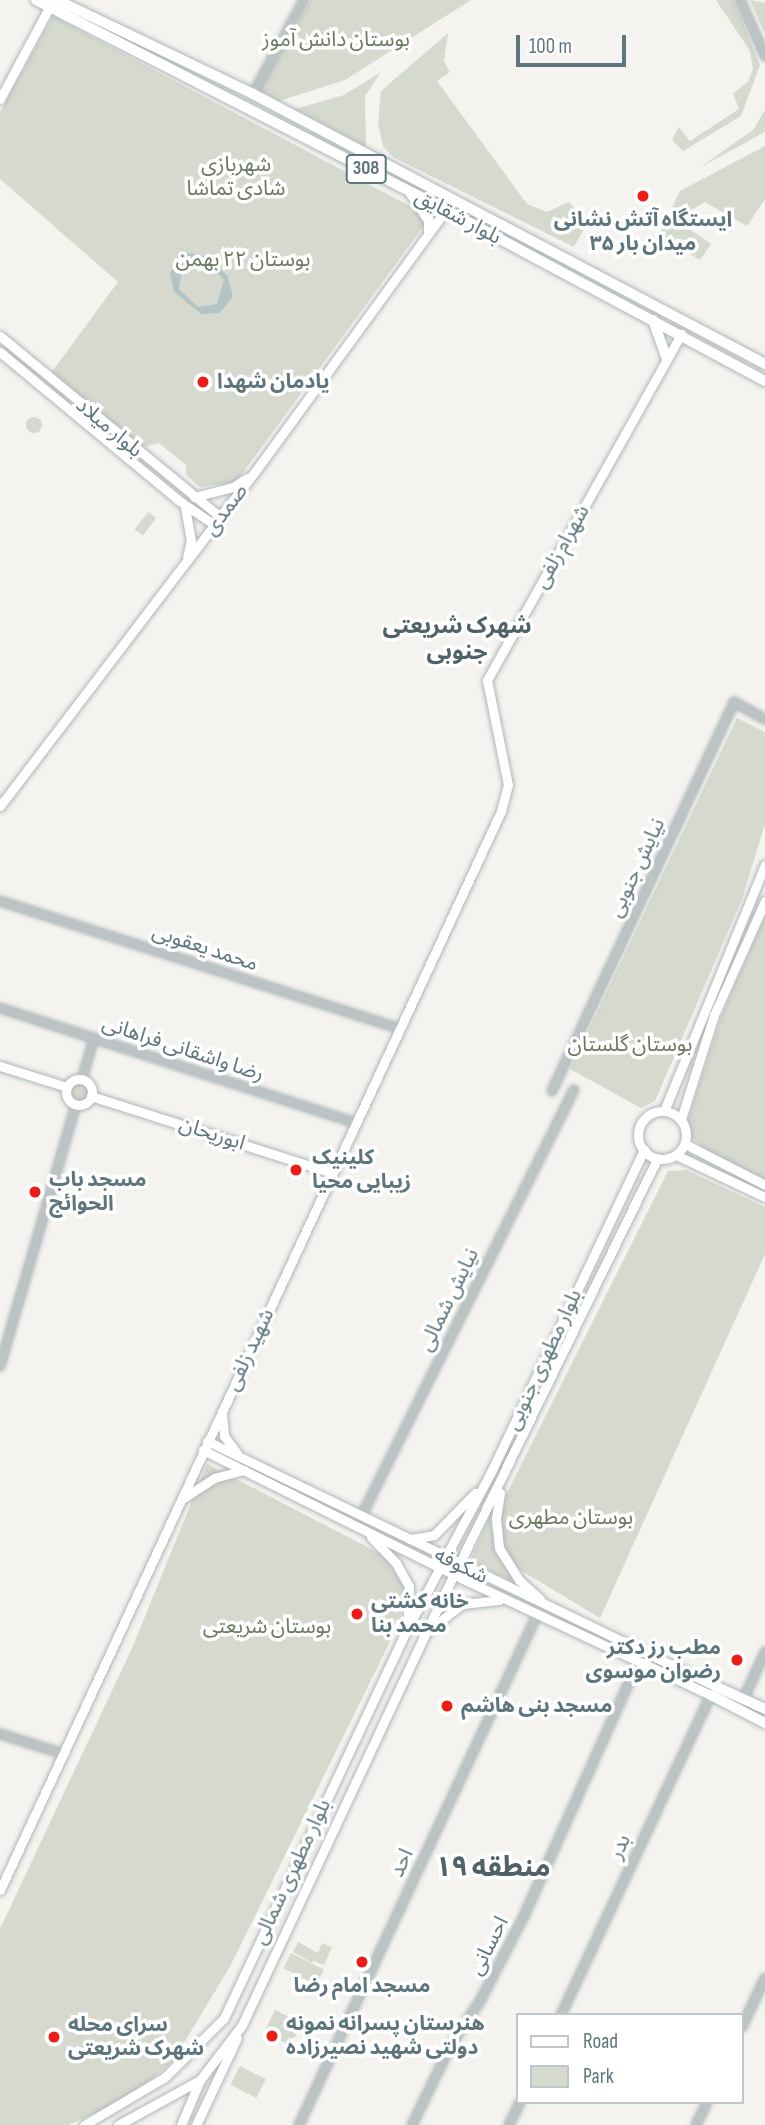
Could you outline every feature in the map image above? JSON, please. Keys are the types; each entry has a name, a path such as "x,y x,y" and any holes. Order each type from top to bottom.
{"main road":[{"name":"بلوار شقایق","path":"36,0 53,3 186,60 765,364"},
{"name":"بلوار شقایق","path":"53,3 174,73 446,210 681,334 765,382"},
{"path":"0,99 53,3"},
{"path":"147,58 159,55 157,47"},
{"path":"174,73 170,62 186,60"},
{"path":"409,191 429,221 429,233"},
{"path":"446,210 452,198"},
{"name":"صمدی","path":"0,806 254,473 446,210"},
{"path":"652,319 667,359"},
{"path":"681,334 688,323"},
{"name":"شهرام زلفی","path":"501,811 508,785 487,680 681,334"},
{"name":"بلوار میلاد","path":"0,336 194,497 217,521"},
{"name":"بلوار میلاد","path":"0,352 184,505 217,521"},
{"path":"90,426 97,418"},
{"path":"194,497 233,487 254,473"},
{"path":"184,505 190,515 191,540 185,563"},
{"name":"شهید زلفی","path":"0,1890 501,811"},
{"path":"664,1111 765,866"},
{"path":"676,1155 685,1144 681,1119 714,1015 765,901"},
{"path":"0,1066 67,1087 82,1079 89,1083 91,1096 76,1104 67,1096 67,1087"},
{"name":"ابوریحان","path":"91,1096 332,1173"},
{"path":"681,1119 664,1111 653,1113 641,1125 639,1140 644,1150 657,1159 676,1155 765,1197"},
{"path":"685,1144 765,1185"},
{"name":"بلوار مطهری جنوبی","path":"443,1563 491,1472 644,1150"},
{"name":"بلوار مطهری جنوبی","path":"454,1575 505,1476 657,1159"},
{"path":"178,1503 203,1483 246,1465 224,1436 222,1409"},
{"name":"شکوفه","path":"205,1445 393,1533 443,1563 454,1575 638,1662 714,1691"},
{"name":"شکوفه","path":"246,1465 365,1531 443,1563 458,1565 714,1691"},
{"path":"393,1533 414,1540 434,1535 458,1514 491,1472"},
{"path":"505,1476 496,1519 499,1548 519,1580 552,1609"},
{"path":"365,1531 388,1552 409,1586 405,1633"},
{"name":"بلوار مطهری شمالی","path":"84,2125 165,2077 224,2018 405,1633 443,1563"},
{"name":"بلوار مطهری شمالی","path":"118,2125 200,2080 242,2025 454,1575"},
{"path":"425,1634 474,1600 498,1600 519,1606"},
{"path":"714,1691 744,1698 765,1709"},
{"path":"714,1691 765,1723"},
{"path":"196,2125 242,2025"},
{"path":"181,2125 200,2080"}],"street":[{"path":"253,94 304,0"},
{"path":"740,0 765,56"},
{"name":"نیایش جنوبی","path":"552,1091 734,702 765,719"},
{"name":"محمد یعقوبی","path":"0,901 400,1029"},
{"name":"رضا واشقانی فراهانی","path":"0,1008 356,1123"},
{"path":"82,1079 94,1038"},
{"name":"نیایش شمالی","path":"361,1517 574,1090"},
{"path":"0,1366 76,1104"},
{"name":"احد","path":"299,2125 537,1615"},
{"path":"744,1698 765,1652"},
{"name":"احسانی","path":"412,2125 451,2045 514,1937 638,1662"},
{"name":"بدر","path":"562,2013 714,1691"},
{"path":"0,1734 64,1754"},
{"path":"744,2022 765,1978"},
{"path":"509,2125 519,2104"},
{"path":"696,2125 705,2104"}],"green space":[{"name":"بوستان دانش آموز","path":"311,0 471,0 345,80 279,101 260,90"},
{"path":"716,0 734,0 760,65 741,116 683,151 672,140 679,127 690,141 739,109 733,93 748,82 753,69 750,51"},
{"path":"750,0 765,3 765,34"},
{"name":"بوستان ۲۲ بهمن","path":"53,16 419,211 425,224 236,482 200,487 186,475 186,465 159,443 143,447 51,373 118,282 0,179 0,112"},
{"path":"448,33 444,61 450,72 437,81 527,204 547,212 569,202 587,223 574,247 393,157 383,146 378,123 381,91"},
{"name":"بوستان دانش آموز","path":"381,72 365,96 366,147 295,109 344,95"},
{"path":"765,110 765,132 699,168 753,130"},
{"path":"765,146 765,199 747,226 705,202 675,219 711,244 700,260 659,235 680,191"},
{"path":"34,417 40,419 40,431 34,433 28,431 26,425 28,419"},
{"path":"148,512 156,518 143,536 135,530"},
{"name":"بوستان گلستان","path":"737,718 765,732 765,824 742,899 655,1101 641,1108 570,1069"},
{"path":"765,916 765,1180 703,1148 690,1136 687,1122 722,1014"},
{"path":"75,1081 83,1081 89,1091 83,1101 75,1101 69,1095 69,1087"},
{"name":"بوستان مطهری","path":"686,1170 765,1207 765,1254 600,1618 517,1568 503,1545 501,1505 668,1171"},
{"name":"بوستان شریعتی","path":"207,1464 383,1555 404,1587 400,1621 231,1965 173,2061 129,2098 68,2125 0,2125 0,1929 133,1646"},
{"path":"490,1516 495,1552 517,1584 470,1561"},
{"path":"298,1942 318,1953 322,1943 332,1947 324,1965 314,1961 316,1956 312,1963 293,1952"},
{"path":"291,1953 324,1970 316,1985 283,1968"},
{"path":"275,2010 302,2023 291,2046 264,2032"},
{"path":"240,2066 266,2079 256,2098 230,2085"}],"shaded area":[{"path":"188,253 206,256 227,275 233,296 220,313 201,314 174,292 170,273","holes":["195,261 210,264 224,280 217,304 198,307 179,289 182,268"]}],"place":[{"name":"ایستگاه آتش نشانی ۳۵ میدان بار","path":"643,196"},
{"name":"یادمان شهدا","path":"203,382"},
{"name":"کلینیک زیبایی محیا","path":"296,1170"},
{"name":"مسجد باب‌ الحوائج","path":"35,1192"},
{"name":"خانه کشتی محمد بنا","path":"357,1614"},
{"name":"مطب رز دکتر رضوان موسوی","path":"737,1660"},
{"name":"مسجد بنی هاشم","path":"447,1706"},
{"name":"مسجد امام رضا","path":"362,1962"},
{"name":"هنرستان پسرانه نمونه دولتی شهید نصیرزاده","path":"272,2036"},
{"name":"سرای محله شهرک شریعتی","path":"54,2037"}],"district":[{"name":"شهرک شریعتی جنوبی","path":"457,639"},
{"name":"منطقه ۱۹","path":"493,1868"}],"park label":[{"name":"شهربازی شادی تماشا","path":"236,177"}]}
